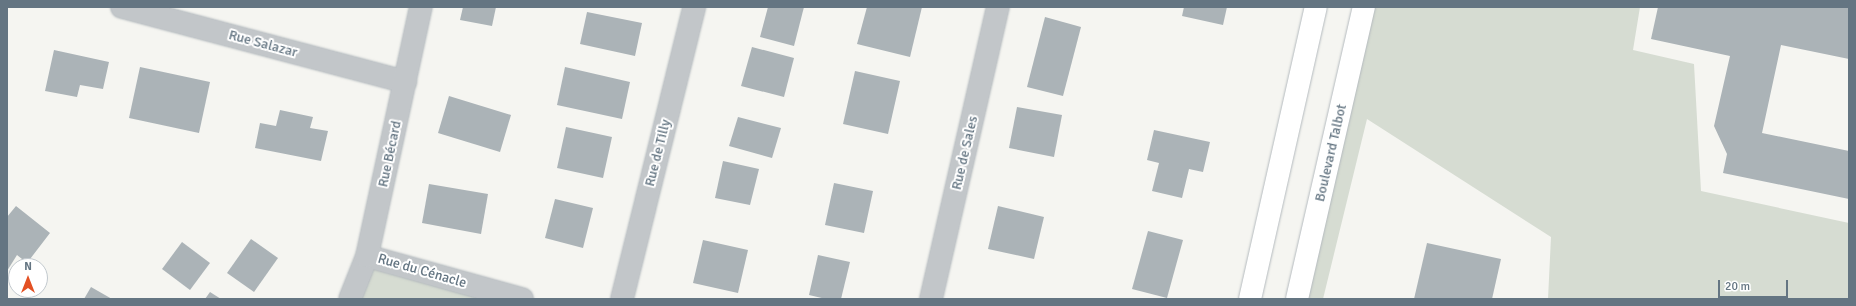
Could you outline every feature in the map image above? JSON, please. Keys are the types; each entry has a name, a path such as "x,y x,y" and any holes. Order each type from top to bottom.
{"main road":[{"path":"1250,299 1316,7"},
{"name":"Boulevard Talbot","path":"1297,299 1364,7"}],"street":[{"name":"Rue Salazar","path":"122,7 405,82"},
{"name":"Rue Bécard","path":"350,299 368,256 421,7"},
{"name":"Rue de Tilly","path":"622,299 694,7"},
{"name":"Rue de Sales","path":"931,299 998,7"},
{"name":"Rue du Cénacle","path":"368,256 522,299"}],"shaded area":[{"path":"1371,7 1640,7 1633,50 1694,64 1701,191 1849,223 1849,299 1548,299 1551,237 1367,119 1323,299 1306,299"},
{"path":"367,256 510,299 341,299"}],"building":[{"path":"463,7 496,7 492,26 460,20"},
{"path":"768,7 804,7 794,46 760,37"},
{"path":"867,7 922,7 910,57 857,44"},
{"path":"1184,7 1227,7 1223,25 1182,16"},
{"path":"1658,7 1849,7 1849,59 1781,45 1762,133 1849,151 1849,199 1723,173 1727,154 1714,126 1730,56 1651,39"},
{"path":"587,12 642,23 635,56 580,44"},
{"path":"1045,17 1081,27 1063,96 1027,87"},
{"path":"752,47 794,58 784,97 741,86"},
{"path":"54,50 109,62 103,89 80,85 77,97 45,91"},
{"path":"140,67 210,82 199,133 129,118"},
{"path":"565,67 630,82 622,119 557,105"},
{"path":"855,71 900,81 888,134 843,124"},
{"path":"449,96 511,115 500,152 438,133"},
{"path":"1017,107 1062,115 1054,157 1009,148"},
{"path":"280,110 313,117 310,128 328,131 321,161 255,148 260,123 276,126"},
{"path":"738,117 781,128 772,158 729,146"},
{"path":"566,127 612,137 603,178 557,168"},
{"path":"1154,130 1210,142 1203,172 1189,169 1182,198 1152,191 1159,163 1147,160"},
{"path":"723,161 759,169 750,205 715,198"},
{"path":"834,183 873,191 864,233 825,225"},
{"path":"429,184 488,194 481,234 422,223"},
{"path":"555,199 593,208 583,248 545,238"},
{"path":"16,206 50,233 31,258 21,258 17,255 15,258 8,258 7,271 7,217"},
{"path":"998,206 1044,217 1034,259 988,249"},
{"path":"1148,231 1183,240 1167,298 1132,289"},
{"path":"251,239 278,258 254,292 227,273"},
{"path":"703,240 748,250 738,293 693,283"},
{"path":"182,242 210,263 190,290 162,269"},
{"path":"1427,243 1501,259 1492,299 1414,299"},
{"path":"818,255 850,262 841,299 826,299 809,295"},
{"path":"91,287 112,299 84,299"},
{"path":"210,292 221,299 205,299"}]}
